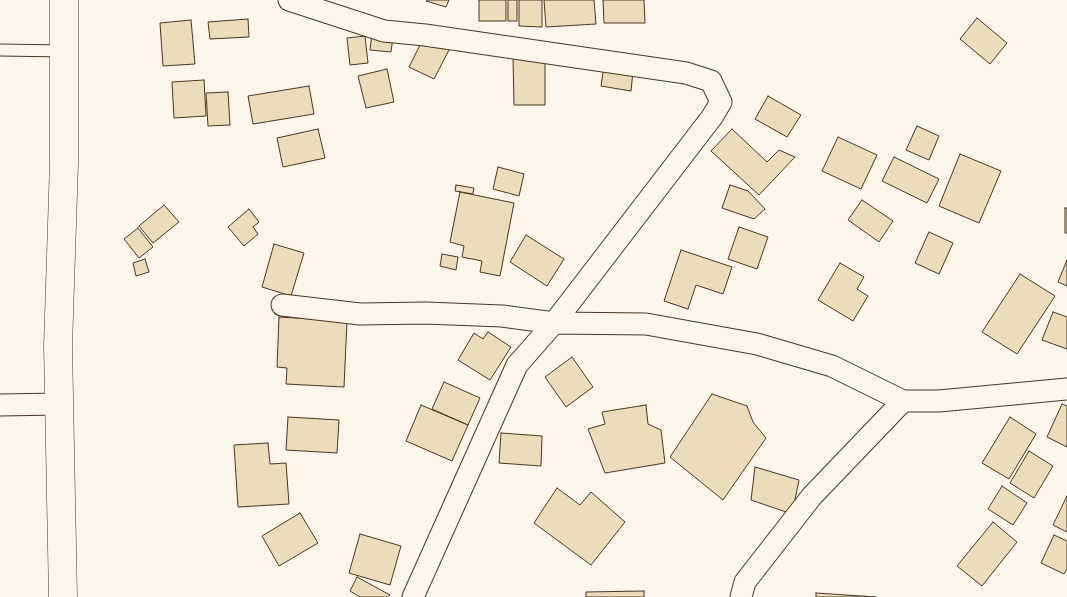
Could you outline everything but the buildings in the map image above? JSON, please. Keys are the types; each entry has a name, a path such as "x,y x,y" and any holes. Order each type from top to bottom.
{"main road":[{"path":"63,597 58,346 64,163 64,0"}],"street":[{"path":"289,0 384,31 425,35 686,72 711,81 721,102 712,117 554,323 517,365 413,597"},
{"path":"282,305 360,314 426,313 502,316 554,323 646,324 757,344 832,366 903,401 939,401 1067,388"},
{"path":"741,597 746,582 812,496 903,401"},
{"path":"0,405 60,404"}],"lane":[{"path":"0,50 64,50"}]}
